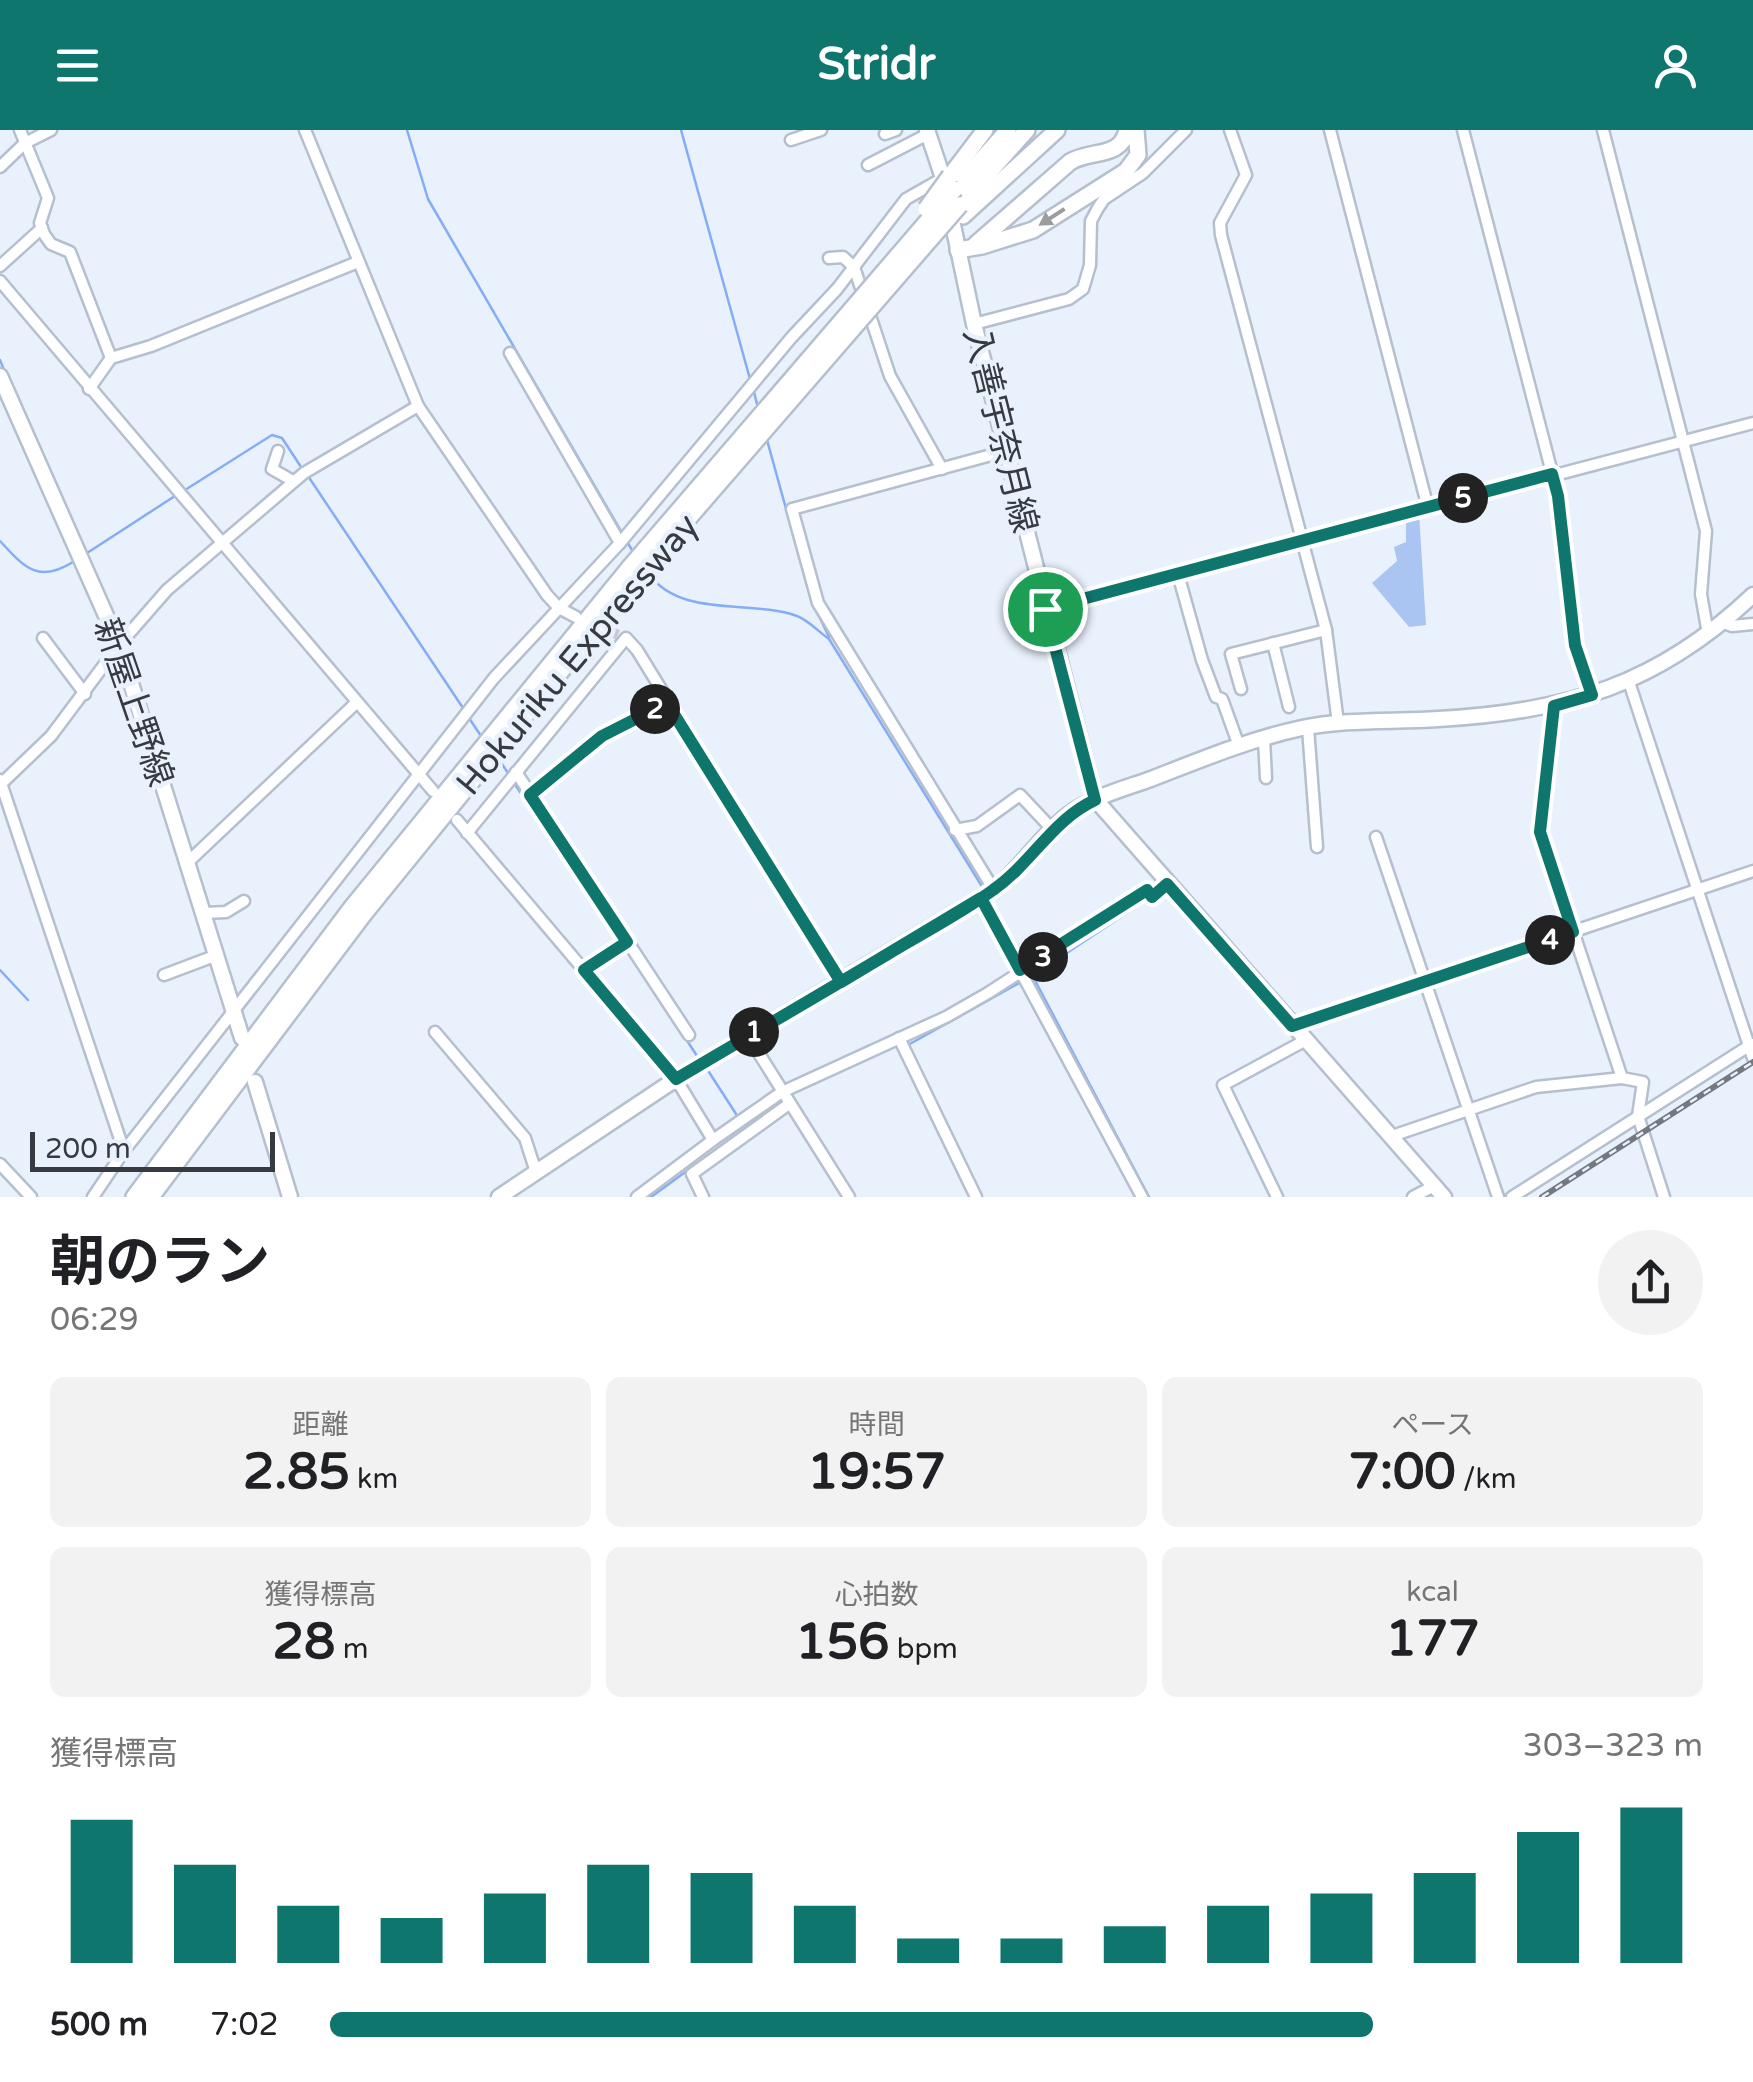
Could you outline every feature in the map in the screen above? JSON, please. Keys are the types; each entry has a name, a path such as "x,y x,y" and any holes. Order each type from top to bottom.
{"highway":[{"path":"850,319 954,193 985,130"},
{"name":"Hokuriku Expressway","path":"134,1197 352,907 1008,130"},
{"name":"Hokuriku Expressway","path":"954,193 1027,130"},
{"path":"954,193 1057,130"},
{"path":"958,250 980,241 1070,162 1088,154 1113,151 1125,140 1127,130"},
{"path":"958,250 1033,230 1126,171 1138,155 1136,130"},
{"name":"Hokuriku Expressway","path":"151,1197 364,914 633,574"}],"main road":[{"name":"入善宇奈月線","path":"928,132 954,193 958,250 974,324 1095,800 1439,1192"},
{"name":"新屋上野線","path":"0,376 120,646 242,1038"},
{"path":"498,1197 676,1079 987,894 1032,854 1066,816 1095,800 1239,746 1308,728 1466,717 1554,706 1592,695 1629,682 1681,654 1753,594"},
{"path":"255,1082 290,1197"}],"street":[{"path":"20,130 48,198 42,212 42,228 51,244 70,252 111,358"},
{"path":"0,167 25,143 51,130"},
{"path":"305,130 418,406 559,608 576,617"},
{"path":"791,140 821,130"},
{"path":"974,324 1070,299 1082,289 1090,265 1091,221 1098,208 1143,173 1186,130"},
{"path":"1230,130 1246,175 1220,223 1221,235 1326,630 1338,723"},
{"path":"1330,130 1428,508"},
{"path":"1463,130 1558,496 1575,645 1592,695"},
{"path":"1602,130 1706,531 1700,594 1708,634"},
{"path":"868,165 928,132"},
{"path":"93,1197 494,678 620,544 854,267 906,199 954,193"},
{"path":"0,266 42,228"},
{"path":"830,258 843,257 854,267 890,376 942,469"},
{"path":"89,389 111,358 151,346 358,262"},
{"path":"0,281 432,792"},
{"path":"510,352 620,544"},
{"path":"124,1152 1,782 51,736 156,600 220,542 294,482 418,406"},
{"path":"1045,609 1753,422"},
{"path":"278,451 272,469 294,482"},
{"path":"1006,451 792,509 818,603 955,830 1020,970 1142,1197"},
{"path":"1178,574 1202,660 1239,746"},
{"path":"1724,622 1732,626 1753,624"},
{"path":"1241,689 1231,654 1326,630"},
{"path":"43,638 85,694"},
{"path":"467,832 626,638 841,982"},
{"path":"1273,644 1289,707"},
{"path":"1629,682 1753,1058"},
{"path":"188,862 356,703"},
{"path":"530,795 602,736 667,703"},
{"path":"1554,706 1540,832 1622,1078"},
{"path":"1308,728 1317,846"},
{"path":"1264,739 1266,778"},
{"path":"516,772 688,1035"},
{"path":"955,830 977,826 1020,795 1052,829"},
{"path":"457,820 676,1079 713,1140"},
{"path":"1376,837 1498,1197"},
{"path":"1292,1026 1753,872"},
{"path":"638,1197 782,1092 946,1017 1147,890 1152,897 1167,884"},
{"path":"204,914 226,912 244,901"},
{"path":"584,970 627,942"},
{"path":"164,974 216,955"},
{"path":"435,1032 525,1138 536,1172"},
{"path":"748,1036 849,1197"},
{"path":"900,1038 976,1197"},
{"path":"1276,1197 1223,1086 1306,1040"},
{"path":"1512,1197 1751,1044"},
{"path":"1392,1136 1536,1087 1622,1078 1642,1082 1638,1116 1664,1197"},
{"path":"703,1197 692,1174 789,1104"},
{"path":"0,1164 31,1197"},
{"path":"1413,1197 1439,1192"}],"shaded area":[{"path":"1419,513 1426,625 1409,627 1372,583 1397,561 1394,547 1406,542 1406,517"}],"waterway":[{"path":"407,130 428,199 622,533"},
{"path":"681,130 750,379"},
{"path":"0,360 4,370"},
{"path":"754,392 758,408"},
{"path":"185,490 272,435 282,438 303,470"},
{"path":"767,440 811,599 829,637"},
{"path":"308,476 465,711"},
{"path":"84,555 178,494"},
{"path":"626,540 635,555"},
{"path":"0,541 24,565 41,572 73,562"},
{"path":"648,573 678,597 797,616 829,639 983,888"},
{"path":"469,718 481,736"},
{"path":"498,758 510,776"},
{"path":"514,783 621,942"},
{"path":"989,899 1026,961"},
{"path":"1032,976 1139,905"},
{"path":"626,949 655,992"},
{"path":"1029,969 1149,1197"},
{"path":"0,970 28,1000"},
{"path":"908,1045 1021,982"},
{"path":"684,1036 699,1059"},
{"path":"707,1069 738,1117"},
{"path":"651,1197 783,1101"}],"tunnel":[{"path":"595,625 626,638"}],"railway":[{"path":"1542,1197 1753,1062"}],"route":[{"path":"1045,609 1095,800 1066,816 994,890 841,982 676,1079 584,970 627,942 530,795 602,736 667,703 841,982 981,898 1020,970 1147,890 1152,897 1167,884 1292,1026 1573,932 1540,832 1540,812 1554,706 1592,695 1575,645 1558,496 1552,474 1045,609"}]}
